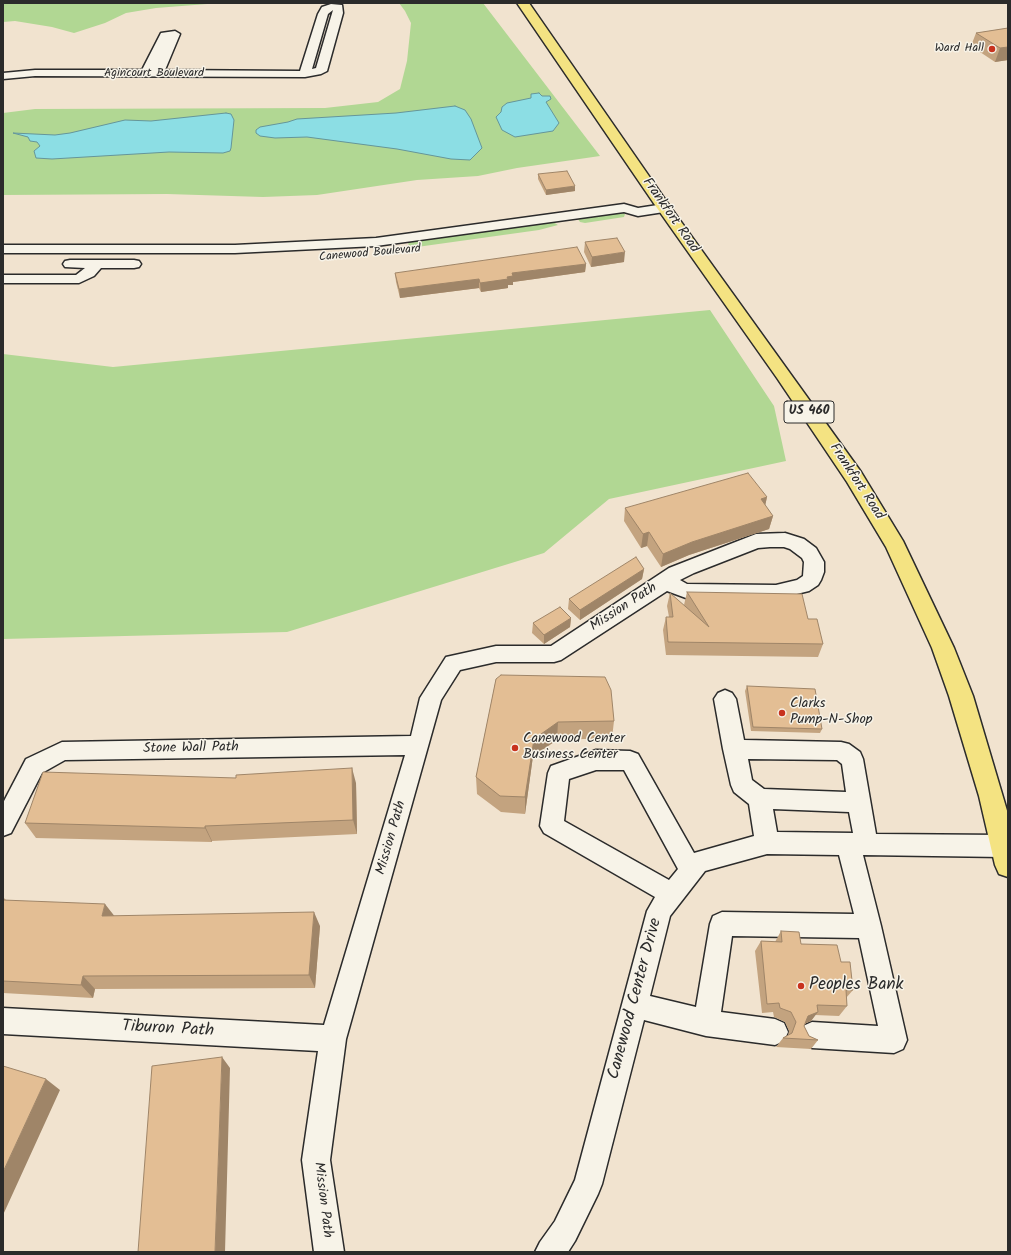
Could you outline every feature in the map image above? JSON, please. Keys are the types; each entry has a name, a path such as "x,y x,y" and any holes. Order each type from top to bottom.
{"main road":[{"name":"Frankfort Road","path":"523,3 664,208 828,439 896,546 943,648 959,689 991,796 1006,856"}],"street":[{"name":"Agincourt Boulevard","path":"3,76 35,73 305,74 321,70 338,13 338,8 331,7 325,10 305,74"},
{"name":"Canewood Boulevard","path":"3,249 235,249 376,242 624,208 638,212 664,208"},
{"name":"Canewood Boulevard","path":"296,260 426,249 631,219 638,212"},
{"path":"3,238 95,237 102,240 103,250"},
{"path":"59,264 144,264"},
{"path":"3,279 79,278 89,273 97,264"},
{"name":"Mission Path","path":"329,1252 316,1160 333,1039 419,745 431,698 453,664 496,654 554,654 668,580 676,573 756,541 785,540 797,544 809,553 814,562 814,572 811,580 802,586 776,592 686,590 675,587 668,580"},
{"path":"725,699 742,785 760,799 859,802"},
{"name":"Stone Wall Path","path":"3,826 34,766 62,751 419,745"},
{"path":"734,748 842,751 852,759 859,802 857,845 869,926 894,1040 812,1035"},
{"path":"672,894 552,826 559,773 596,760 630,761 691,870"},
{"path":"760,799 767,844"},
{"name":"Canewood Center Drive","path":"550,1252 565,1231 588,1184 658,911 698,862 767,844 857,845 1006,856"},
{"path":"706,1024 722,924 869,926"},
{"path":"634,1006 706,1024 775,1032"},
{"name":"Tiburon Path","path":"3,1021 333,1039"}],"green space":[{"path":"3,3 220,3 156,8 126,13 105,23 74,33 52,27 15,21 3,22"},
{"path":"399,3 483,3 600,156 517,168 478,176 417,180 317,195 263,197 167,194 3,195 3,113 35,109 325,108 378,102 400,89 407,61 411,23"},
{"path":"621,212 625,214 624,217 585,223 580,222 578,219"},
{"path":"553,222 558,225 539,230 417,247 412,247 408,244 409,242"},
{"path":"710,310 774,406 786,461 609,499 544,553 287,632 3,639 3,354 113,367"}],"water":[{"path":"539,93 542,96 550,96 551,99 546,102 559,123 553,131 515,137 502,130 496,117 501,112 502,107 507,103 531,98 531,94"},
{"path":"455,106 465,110 471,119 482,148 470,160 451,159 397,149 307,137 275,138 260,136 256,133 256,130 260,127 297,119 396,113"},
{"path":"226,113 231,114 234,120 230,151 223,153 169,152 52,159 36,158 34,151 40,146 37,142 30,141 28,137 13,133 55,135 125,120 151,121"}],"building":[{"path":"1008,28 1008,47 1000,48 976,33"},
{"path":"567,171 575,186 546,190 538,174"},
{"path":"617,238 625,252 592,257 585,242"},
{"path":"577,247 586,264 512,273 513,276 507,277 508,279 480,283 479,279 399,289 395,273"},
{"path":"748,473 767,497 761,499 773,516 692,542 663,554 649,532 643,534 625,508"},
{"path":"636,557 644,569 580,610 569,599"},
{"path":"687,592 802,594 808,619 817,619 823,644 668,642 666,617 673,617 670,593 709,627"},
{"path":"560,607 571,618 544,635 533,623"},
{"name":"Canewood Center Business Center","path":"501,675 605,677 611,690 614,721 558,722 534,739 525,797 500,796 476,777 496,679"},
{"name":"Clarks Pump-N-Shop","path":"747,686 815,689 822,729 753,727"},
{"path":"352,768 353,820 205,826 205,828 25,823 43,772 236,778 236,775"},
{"path":"3,900 105,904 102,916 314,912 309,975 83,976 81,985 3,981"},
{"name":"Peoples Bank","path":"781,931 799,932 801,944 837,945 841,962 850,962 853,990 846,990 847,1006 817,1005 818,1012 808,1016 804,1026 809,1036 818,1040 783,1038 792,1033 796,1022 791,1012 780,1008 779,1003 767,1004 761,941 782,942"},
{"path":"222,1057 215,1252 138,1252 152,1066"},
{"path":"3,1066 46,1079 3,1172"}],"place":[{"name":"Ward Hall","path":"992,49"},
{"name":"Clarks Pump-N-Shop","path":"782,713"},
{"name":"Canewood Center Business Center","path":"515,748"},
{"name":"Peoples Bank","path":"801,986"}]}
